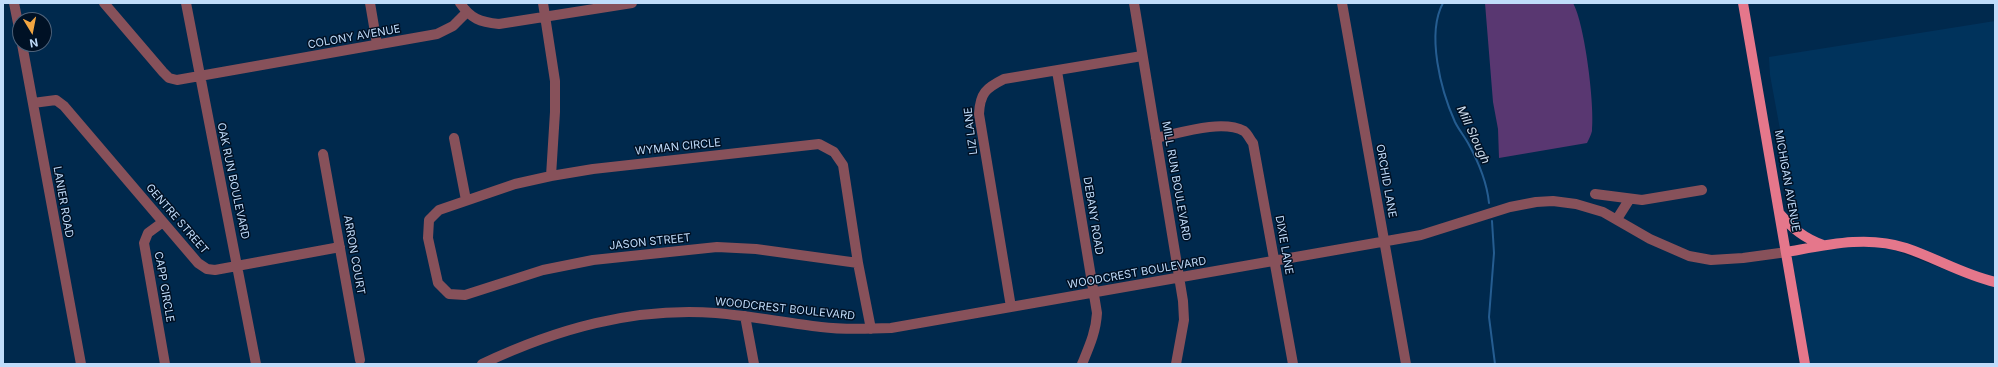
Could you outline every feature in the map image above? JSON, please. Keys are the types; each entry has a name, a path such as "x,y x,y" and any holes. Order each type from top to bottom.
{"main road":[{"name":"MICHIGAN AVENUE","path":"1743,3 1787,252 1805,364"},
{"path":"1780,214 1799,234 1809,240 1825,246"},
{"path":"1787,252 1844,242 1877,242 1906,248 1976,277 1995,282"}],"street":[{"name":"COLONY AVENUE","path":"104,3 169,78 177,80 437,34 453,26 467,12"},
{"name":"OAK RUN BOULEVARD","path":"186,3 199,77 238,266 256,364"},
{"path":"370,3 377,44"},
{"path":"460,3 467,12 482,22 499,24 632,3"},
{"path":"543,3 555,81 556,112 551,176"},
{"name":"MILL RUN BOULEVARD","path":"1134,3 1180,278 1184,320 1176,364"},
{"name":"ORCHID LANE","path":"1342,3 1406,364"},
{"name":"LANIER ROAD","path":"23,52 80,364"},
{"name":"LIZ LANE","path":"1011,307 979,114 979,101 983,94 992,85 1004,79 1142,56"},
{"name":"DEBANY ROAD","path":"1057,70 1097,313 1096,327 1082,364"},
{"name":"GENTRE STREET","path":"33,103 56,100 64,106 198,263 207,269 216,270 340,248"},
{"name":"DIXIE LANE","path":"1156,138 1221,125 1233,127 1245,132 1253,144 1293,364"},
{"path":"454,138 466,200"},
{"name":"WYMAN CIRCLE","path":"449,294 438,283 428,238 429,220 439,210 515,184 551,176 593,169 819,144 834,152 843,165 858,263 871,329"},
{"name":"ARRON COURT","path":"323,154 360,360"},
{"path":"1595,194 1629,200 1655,200 1702,190"},
{"path":"1617,219 1629,200"},
{"name":"WOODCREST BOULEVARD","path":"482,364 547,336 614,319 648,314 680,313 745,316 822,327 871,329 891,328 1422,235 1510,207 1536,202 1553,201 1576,204 1603,212 1668,248 1689,256 1711,260 1743,258 1787,252"},
{"name":"CAPP CIRCLE","path":"163,222 148,233 144,243 166,364"},
{"name":"JASON STREET","path":"449,294 465,295 542,270 593,260 717,247 756,249 858,263"},
{"path":"745,316 754,364"}],"shaded area":[{"path":"1485,3 1573,3 1585,46 1592,104 1592,131 1587,143 1499,158 1498,129 1493,102"},
{"path":"1995,21 1995,278 1977,273 1907,244 1825,241 1811,236 1798,227 1770,75 1769,57"},
{"path":"1844,247 1882,247 1894,250 1972,280 1995,286 1995,364 1809,364 1791,255"}],"waterway":[{"name":"Mill Slough","path":"1443,3 1438,16 1436,30 1437,62 1445,95 1455,122 1472,150 1482,172 1489,203"},
{"name":"Mill Slough","path":"1492,221 1494,253 1489,317 1495,364"}]}
